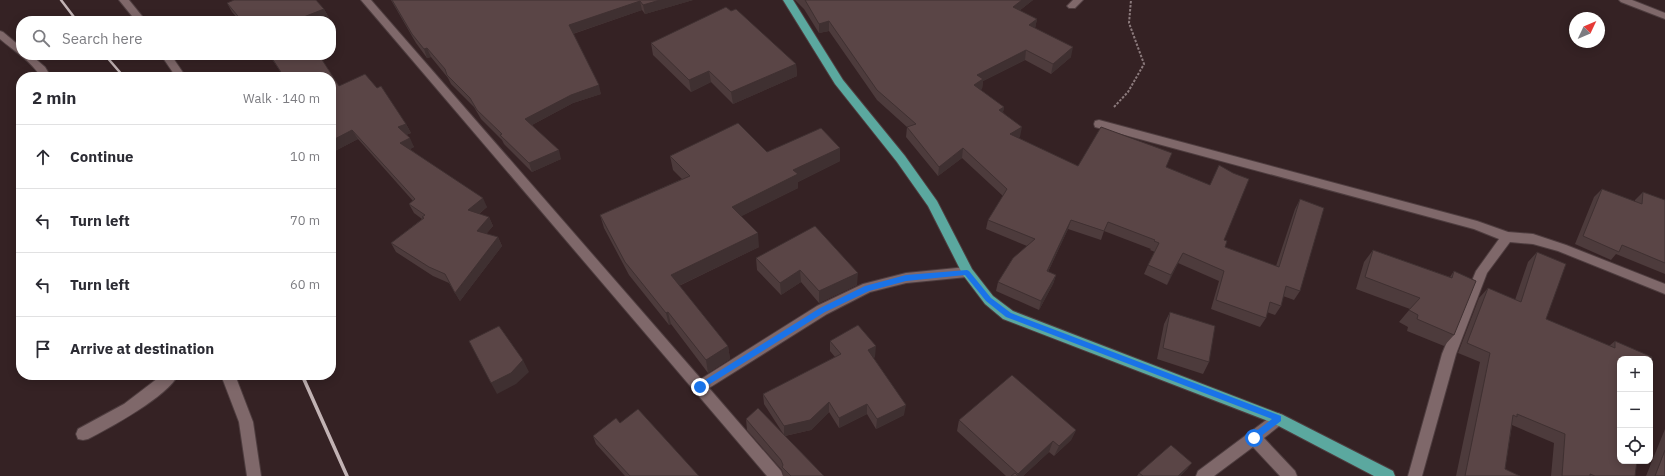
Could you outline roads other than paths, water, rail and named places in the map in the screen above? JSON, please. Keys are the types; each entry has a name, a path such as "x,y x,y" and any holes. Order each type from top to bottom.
{"main road":[{"path":"788,0 839,82 900,159 933,204 967,272 989,300 1008,315 1278,419 1388,476"}],"street":[{"path":"124,0 137,16"},
{"path":"366,0 776,476"},
{"path":"1624,0 1665,16"},
{"path":"0,34 16,48"},
{"path":"30,60 43,72"},
{"path":"169,60 178,72"},
{"path":"1099,124 1477,224 1507,237 1533,239 1562,248 1665,289"},
{"path":"1415,476 1448,354 1482,270 1507,237"},
{"path":"700,387 822,310 867,288 906,278 967,272"},
{"path":"83,434 122,414 150,395 166,380"},
{"path":"230,380 246,422 254,476"},
{"path":"1204,476 1278,419"},
{"path":"1254,438 1290,476"}],"railway":[{"path":"61,0 73,16"},
{"path":"109,60 120,72"},
{"path":"304,380 347,476"}]}
